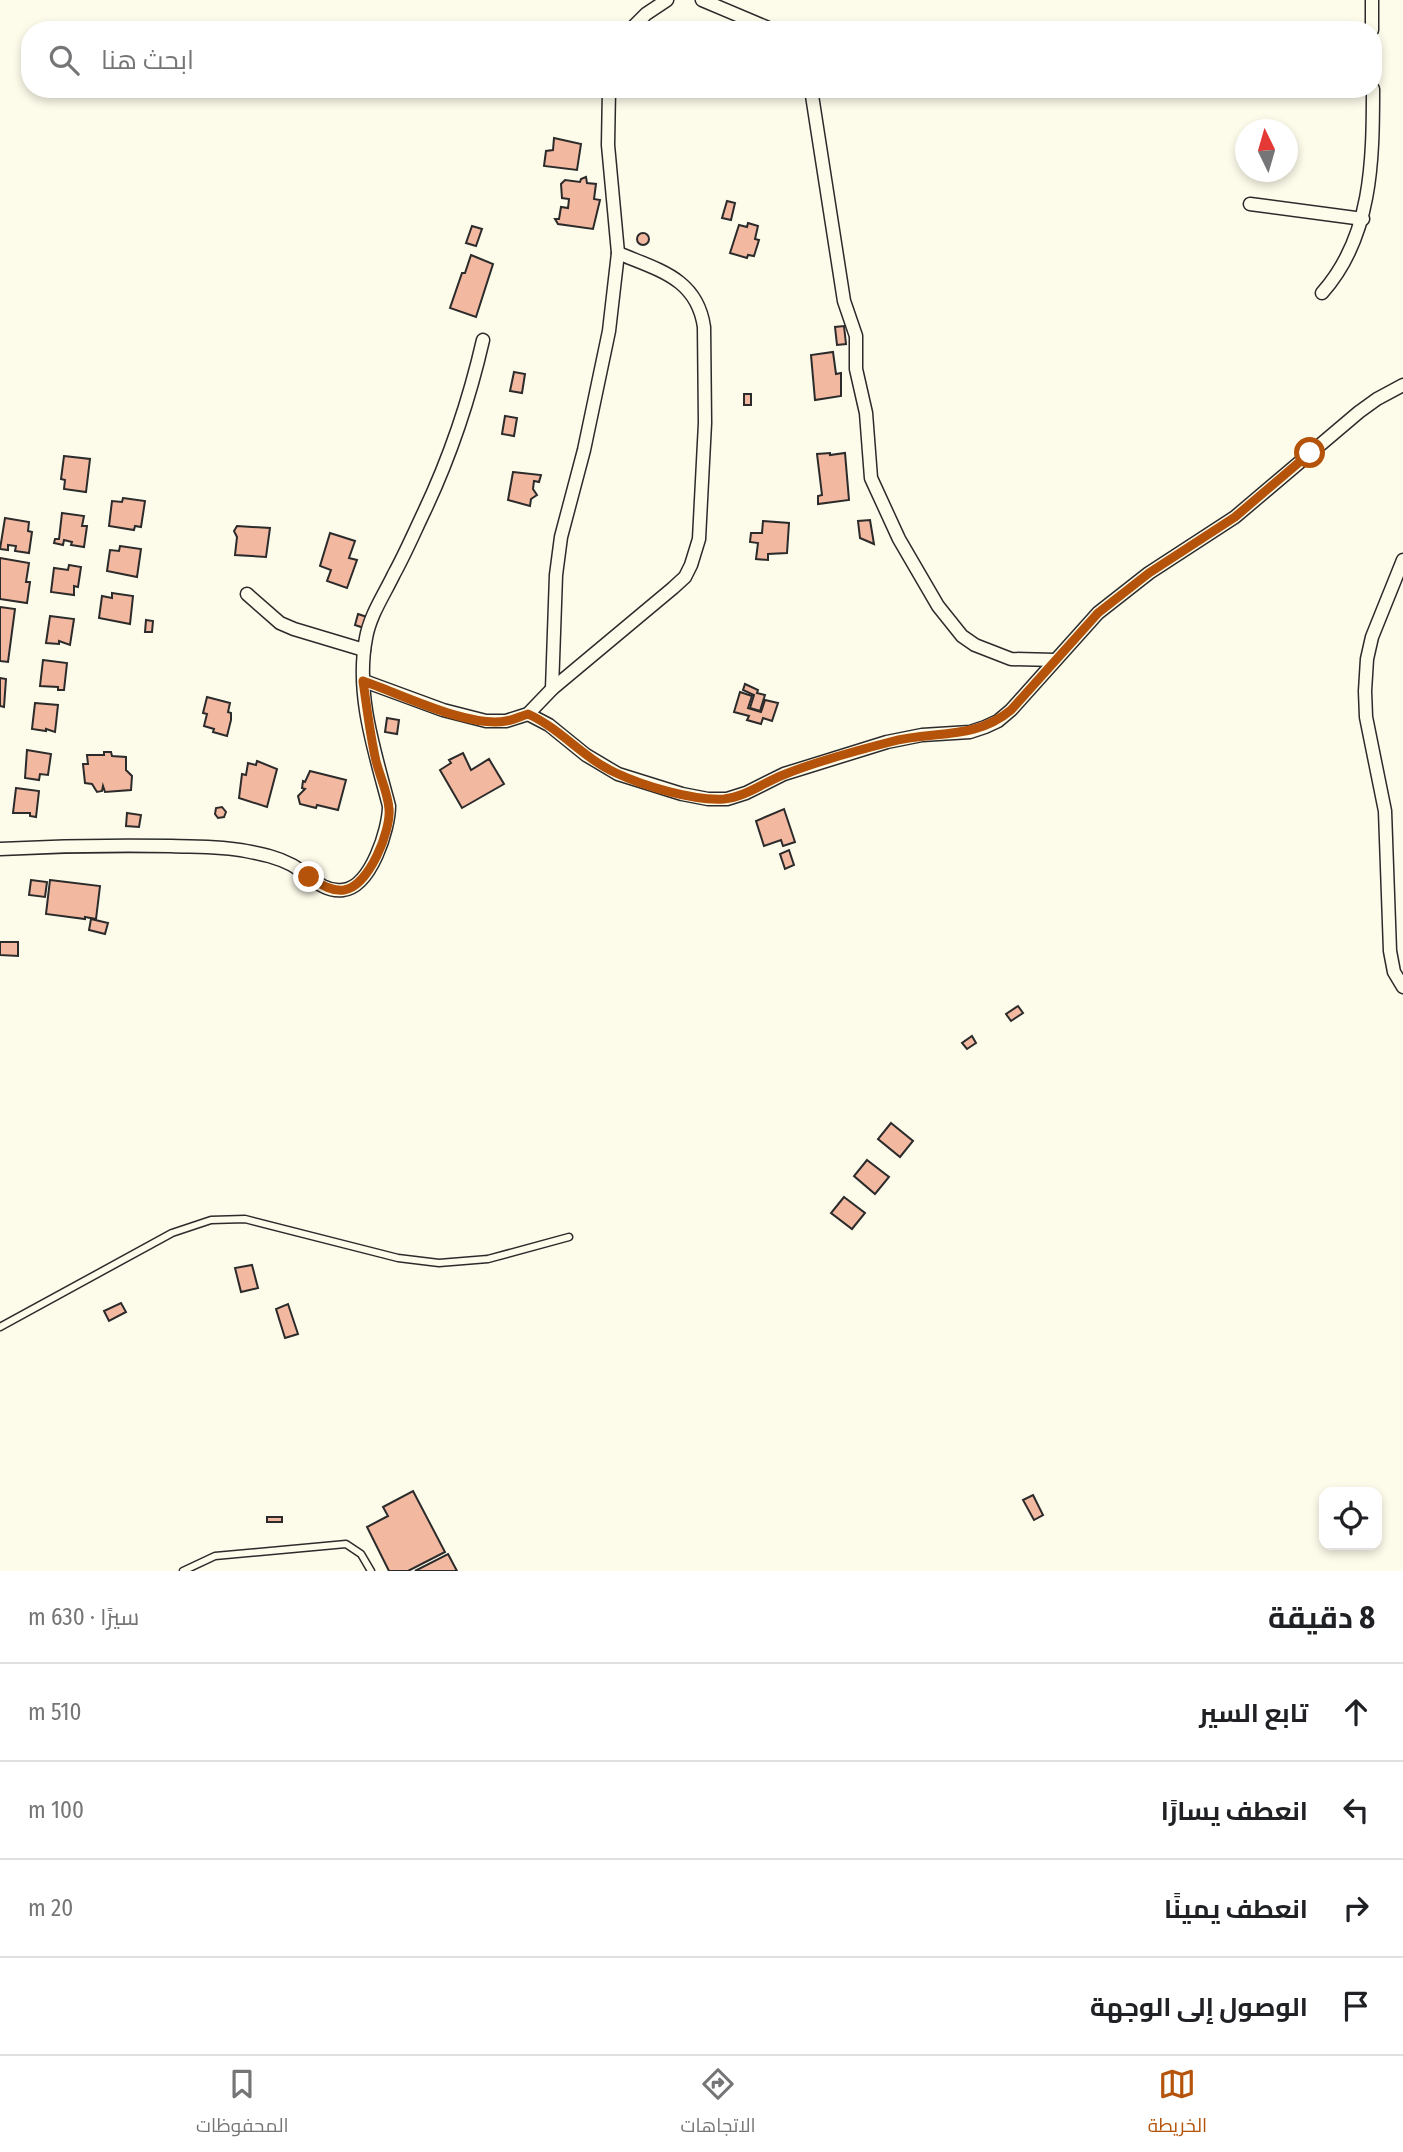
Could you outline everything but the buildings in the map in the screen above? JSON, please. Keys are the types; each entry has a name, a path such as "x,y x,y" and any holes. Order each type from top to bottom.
{"street":[{"path":"639,21 667,0"},
{"path":"702,0 752,21"},
{"path":"1372,0 1372,21"},
{"path":"552,689 561,537 609,331 618,253 608,145 609,98"},
{"path":"812,98 844,301 856,336 856,369 866,413 871,478 906,550 938,606 962,636 975,645 1011,659 1055,660"},
{"path":"1322,293 1338,275 1363,219 1373,151 1373,98"},
{"path":"1250,204 1363,219"},
{"path":"363,681 443,710 486,721 506,721 528,714 552,689 685,577 699,539 705,423 702,313 694,296 679,282 618,253"},
{"path":"0,849 119,845 211,847 272,856 292,865 323,886 345,890 364,877 384,840 389,806 372,744 363,681 366,635 381,597 447,462 474,379 483,340"},
{"path":"528,714 549,724 586,755 618,774 682,794 708,799 727,799 746,793 784,774 887,742 922,734 951,734 985,727 1011,710 1098,613 1120,595 1235,517 1359,412 1403,385"},
{"path":"1403,560 1372,637 1367,659 1365,691 1366,717 1385,811 1390,951 1394,972 1403,987"},
{"path":"247,594 280,622 294,629 365,650"}],"lane":[{"path":"0,1327 172,1233 211,1220 245,1219 398,1258 439,1263 488,1259 569,1237"},
{"path":"183,1571 215,1556 346,1544 361,1554 371,1571"}],"route":[{"path":"309,877 334,890 345,890 354,886 364,877 384,840 389,806 372,744 363,681 468,718 506,721 528,714 549,724 586,755 618,774 682,794 727,799 746,793 784,774 887,742 922,734 970,732 998,721 1098,613 1149,573 1235,517 1310,453"}]}
